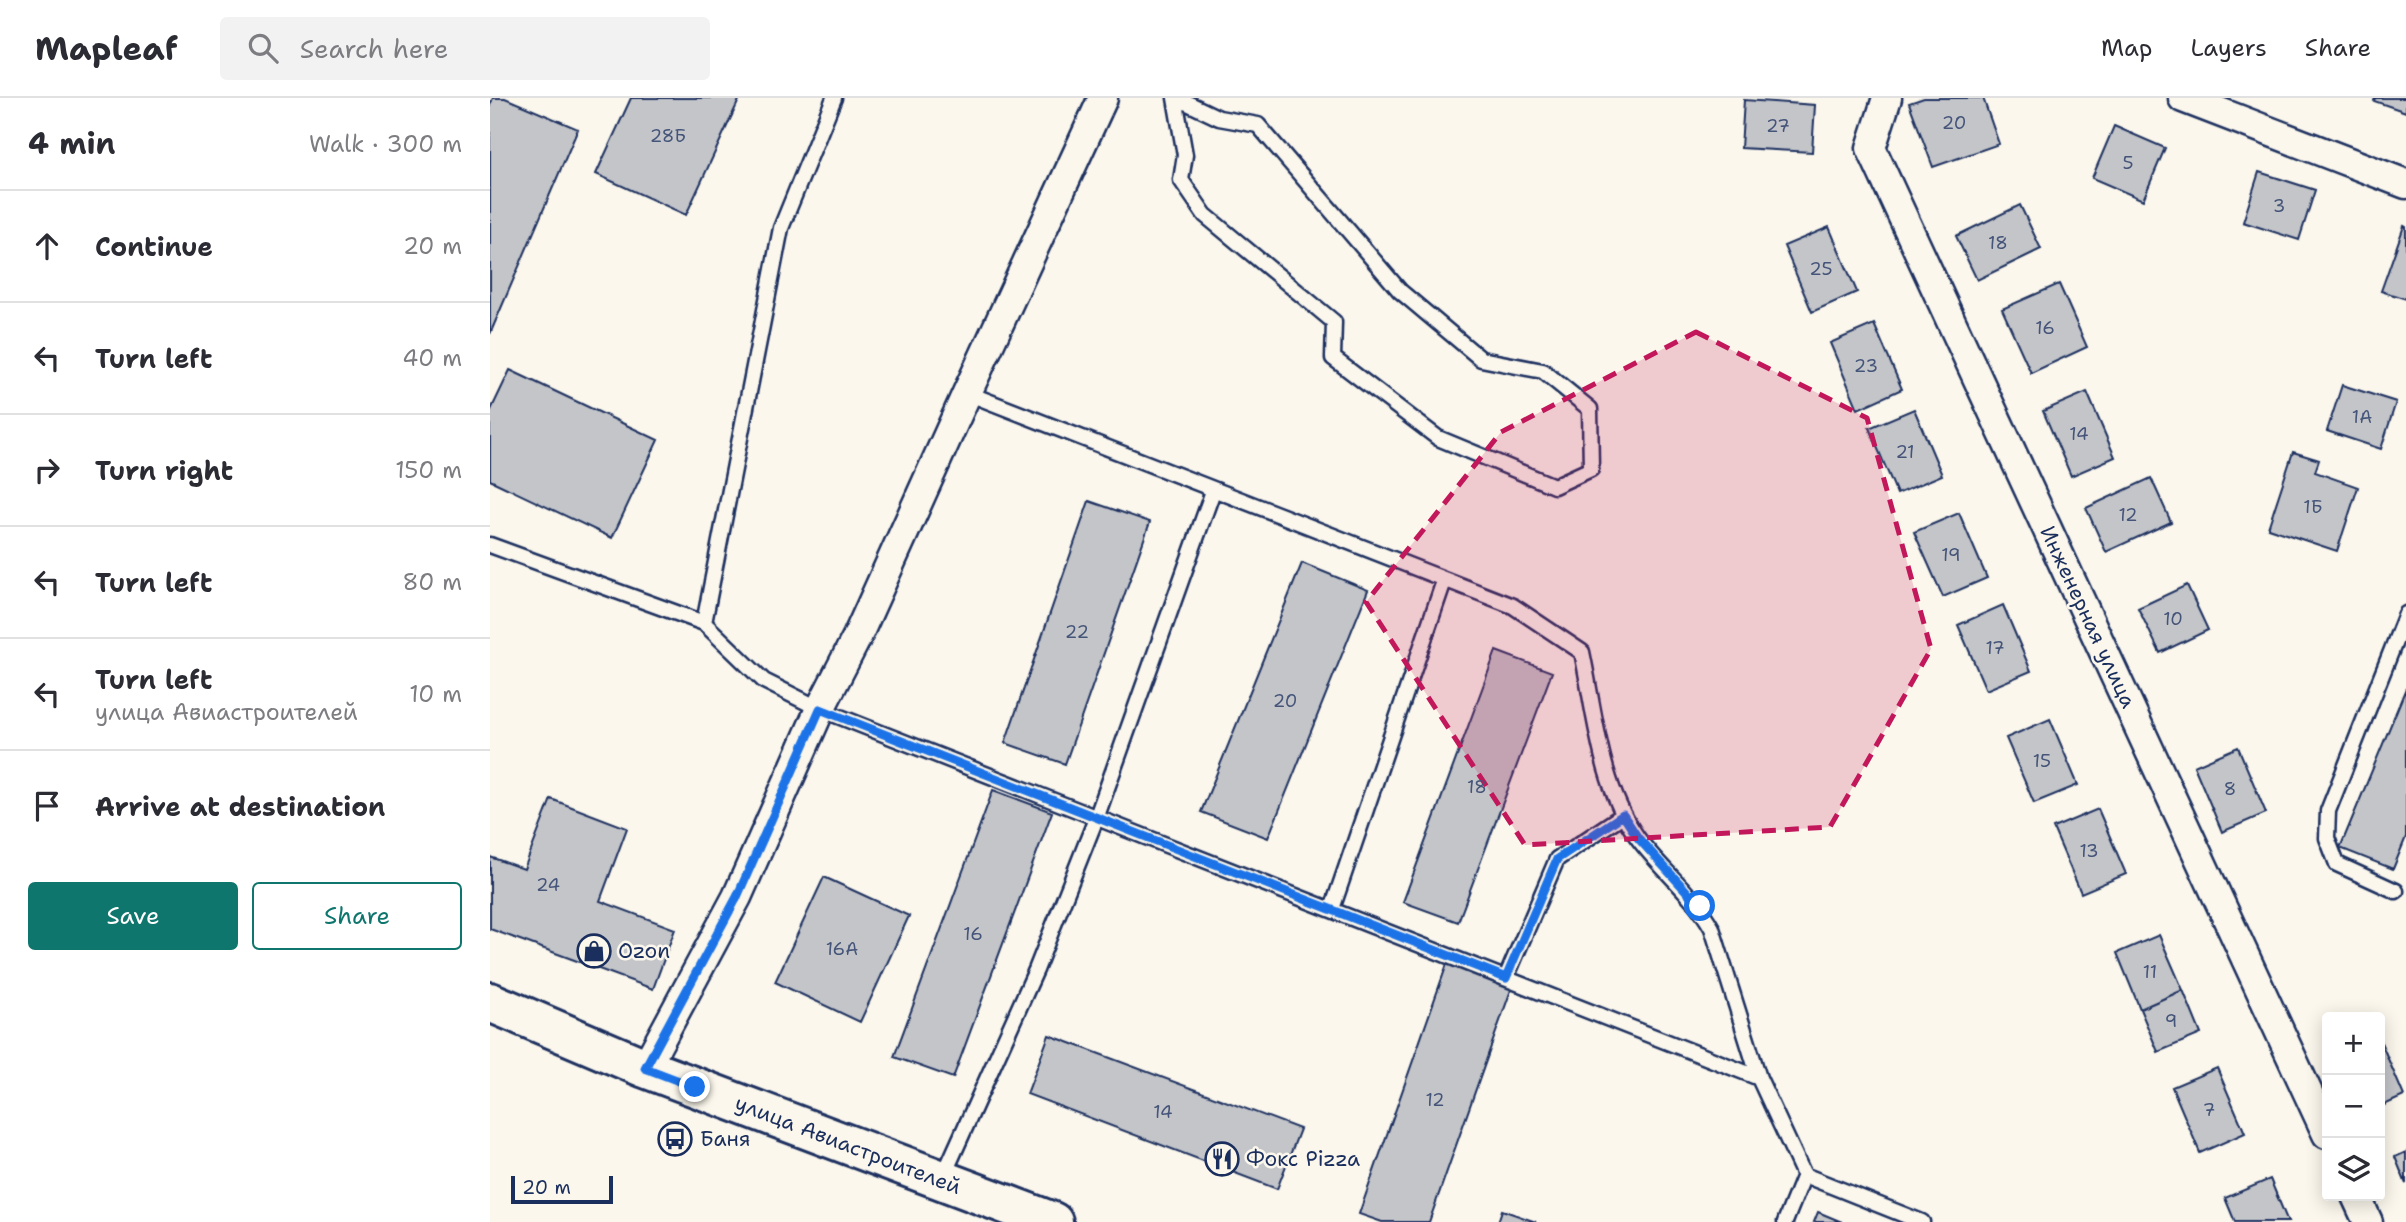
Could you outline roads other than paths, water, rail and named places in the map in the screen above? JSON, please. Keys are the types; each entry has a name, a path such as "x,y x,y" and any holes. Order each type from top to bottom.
{"street":[{"path":"645,1068 737,897 820,709 857,637 1103,98"},
{"name":"Инженерная улица","path":"1887,98 1871,148 2322,1124"},
{"path":"2183,98 2406,184"},
{"name":"улица Авиастроителей","path":"490,1002 645,1068 1052,1222"},
{"path":"2358,1201 2368,1222"}],"lane":[{"path":"704,623 781,228 834,98"},
{"path":"1176,98 1219,118 1258,125 1399,291 1481,359 1543,371 1590,408 1591,469 1554,486 1438,438 1333,358 1334,322 1205,215 1181,180 1185,155 1176,98"},
{"path":"967,393 1513,607 1582,652 1605,766 1623,815 1654,857 1700,906 1712,928 1759,1078 1804,1175 1922,1222"},
{"path":"942,1181 1037,970 1097,816 1213,491"},
{"path":"490,545 704,623 764,681 820,709 1759,1078"},
{"path":"1332,909 1444,581"},
{"path":"2396,891 2337,864 2327,838 2328,811 2406,614"},
{"path":"1506,978 1557,859 1623,815"},
{"path":"1785,1222 1804,1175"}],"place":[{"name":"Ozon","path":"594,951"},
{"name":"Баня","path":"675,1139"},
{"name":"Фокс Pizza","path":"1222,1159"}]}
